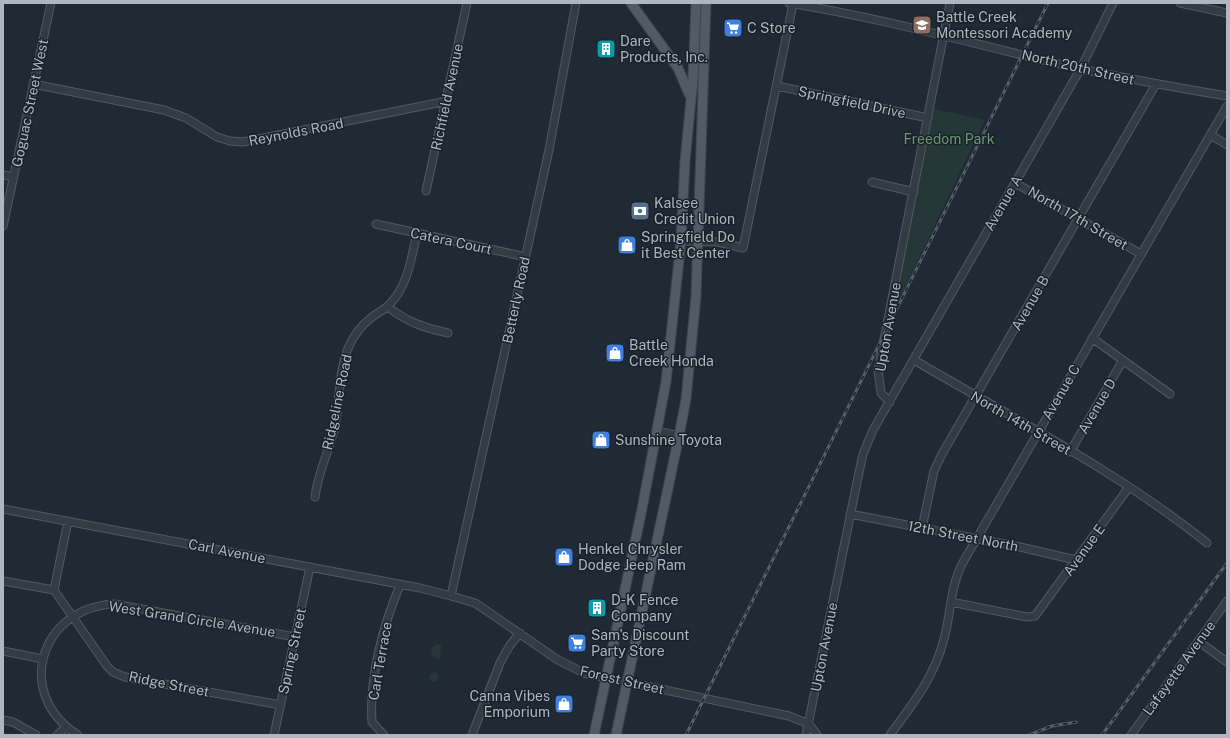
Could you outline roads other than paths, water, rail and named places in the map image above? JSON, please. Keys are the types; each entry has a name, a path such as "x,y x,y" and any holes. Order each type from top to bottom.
{"main road":[{"path":"631,3 678,68 687,86 690,100"},
{"path":"639,3 703,95"},
{"path":"594,735 666,382 681,241 690,100 693,79 696,3"},
{"path":"616,735 686,398 693,325 698,242 706,3"}],"street":[{"name":"Goguac Street West","path":"3,222 51,3"},
{"name":"Richfield Avenue","path":"426,191 467,3"},
{"name":"Betterly Road","path":"451,596 549,150 576,3"},
{"name":"North 20th Street","path":"791,3 860,16 1080,68 1156,84 1227,96"},
{"path":"681,241 718,242 743,248 776,86 791,3"},
{"name":"Upton Avenue","path":"806,735 810,724 863,454 872,430 890,402 881,393 878,370 950,3"},
{"name":"Avenue A","path":"890,402 1080,68 1113,3"},
{"path":"1180,3 1227,13"},
{"name":"Reynolds Road","path":"33,84 164,110 186,118 217,138 230,142 243,142 446,101"},
{"name":"Avenue B","path":"922,528 934,471 942,454 1156,84"},
{"name":"Springfield Drive","path":"776,86 928,118"},
{"name":"Avenue C","path":"890,735 923,690 940,652 957,575 976,539 1227,106"},
{"path":"1211,135 1227,145"},
{"path":"3,175 14,177"},
{"path":"872,182 914,192"},
{"name":"North 17th Street","path":"1015,182 1141,254"},
{"name":"Catera Court","path":"376,224 526,257"},
{"name":"Ridgeline Road","path":"315,497 317,479 334,429 342,370 349,346 362,327 372,317 388,307 396,298 406,280 417,233"},
{"path":"388,307 408,322 421,327 448,333"},
{"path":"1092,338 1170,394"},
{"name":"North 14th Street","path":"914,360 1039,432 1129,487 1207,543"},
{"name":"Avenue D","path":"1070,452 1123,360"},
{"path":"657,431 679,436"},
{"name":"Avenue E","path":"951,602 1027,617 1031,617 1038,613 1129,487"},
{"name":"Carl Avenue","path":"3,509 310,567 451,596"},
{"name":"12th Street North","path":"850,514 1076,560"},
{"path":"3,581 54,590 68,521"},
{"name":"Spring Street","path":"274,735 310,567"},
{"name":"Carl Terrace","path":"384,735 372,722 373,690 380,645 388,614 400,585"},
{"name":"Ridge Street","path":"54,590 107,666 113,672 125,677 280,706"},
{"name":"Forest Street","path":"451,596 475,603 568,666 584,673 789,716 810,724"},
{"name":"Lafayette Avenue","path":"1131,735 1227,601"},
{"name":"West Grand Circle Avenue","path":"78,735 66,727 57,718 44,692 41,678 43,659 55,633 64,621 72,615 87,608 101,604 114,604 295,637"},
{"path":"472,735 500,663 510,645 520,633"},
{"path":"1198,641 1227,662"},
{"path":"3,651 43,659"},
{"path":"3,720 12,722 36,735"},
{"path":"810,724 817,735"},
{"path":"58,735 66,727"}],"railway":[{"path":"686,735 1048,3"},
{"path":"1102,735 1227,563"},
{"path":"1029,735 1052,726 1076,722"}],"place":[{"name":"Battle Creek Montessori Academy","path":"922,25"},
{"name":"C Store","path":"733,28"},
{"name":"Dare Products, Inc.","path":"606,49"},
{"name":"Kalsee Credit Union","path":"640,211"},
{"name":"Springfield Do it Best Center","path":"627,245"},
{"name":"Battle Creek Honda","path":"615,353"},
{"name":"Sunshine Toyota","path":"601,440"},
{"name":"Henkel Chrysler Dodge Jeep Ram","path":"564,557"},
{"name":"D-K Fence Company","path":"597,608"},
{"name":"Sam's Discount Party Store","path":"577,643"},
{"name":"Canna Vibes Emporium","path":"564,704"}],"park label":[{"name":"Freedom Park","path":"949,139"}]}
